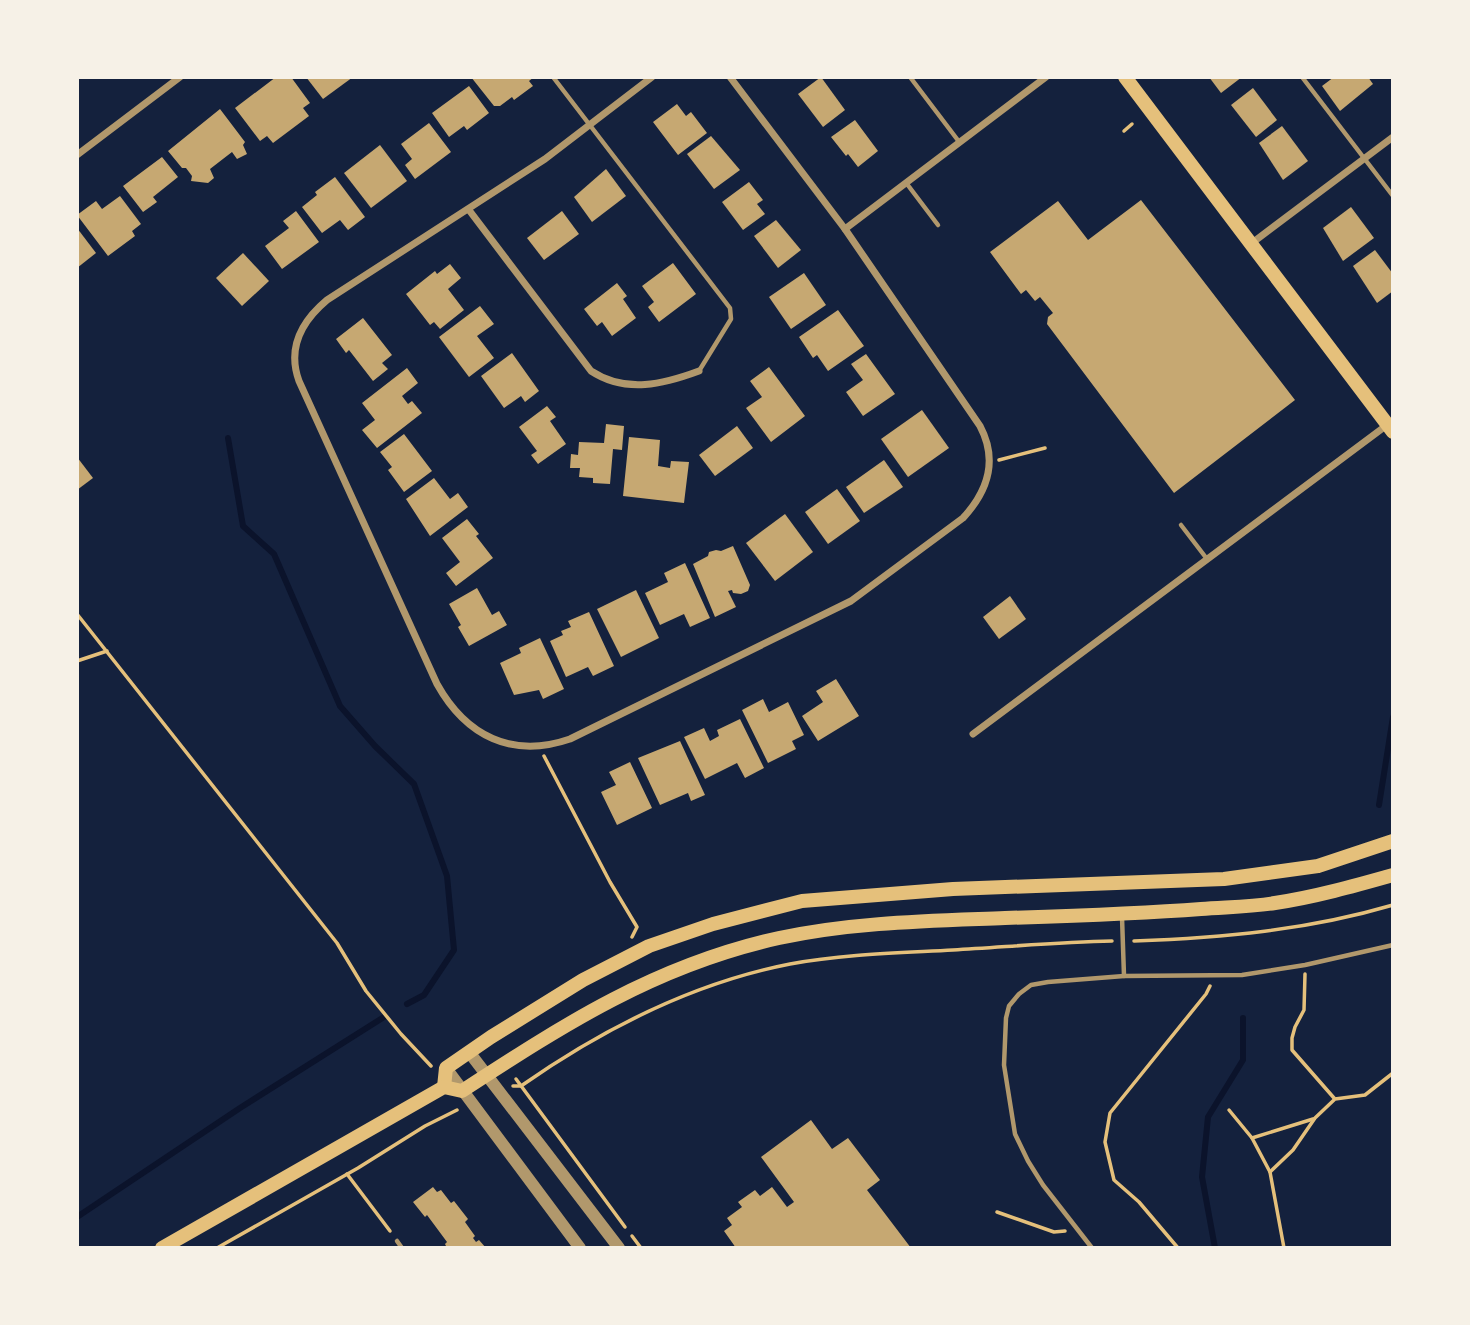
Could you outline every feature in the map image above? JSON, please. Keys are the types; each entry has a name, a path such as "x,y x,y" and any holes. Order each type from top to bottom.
{"main road":[{"path":"1125,77 1390,429"},
{"path":"444,1087 439,1069 583,980 649,946 802,901 953,889 1224,879 1318,866 1393,841"},
{"path":"162,1248 444,1087 462,1091 571,1021 621,994 724,952 828,929 895,922 1122,915 1274,903 1347,888 1393,875"}],"street":[{"path":"77,155 180,77"},
{"path":"652,77 545,159 317,308 297,341 293,360 299,381 443,696 459,716 479,732 501,742 530,748 570,739 851,601 963,518 986,484 990,461 986,437 980,426 845,229 730,77"},
{"path":"845,229 1046,77"},
{"path":"1251,243 1393,137"},
{"path":"469,210 591,371 611,381 637,384 664,384 699,371"},
{"path":"973,734 1207,559 1390,429"},
{"path":"469,1052 619,1248"},
{"path":"439,1069 462,1091 580,1248"}],"lane":[{"path":"553,77 730,308 731,319 699,371"},
{"path":"910,77 960,143"},
{"path":"1302,77 1393,196"},
{"path":"907,184 938,225"},
{"path":"1181,525 1207,559"},
{"path":"1122,915 1124,976"},
{"path":"1092,1248 1043,1185 1015,1133 1004,1065 1006,1018 1009,1006 1018,994 1031,985 1048,982 1124,976 1242,975 1305,965 1393,945"},
{"path":"397,1241 402,1248"}],"path":[{"path":"1124,131 1132,124"},
{"path":"990,461 1045,448"},
{"path":"77,614 337,943 366,990 439,1069"},
{"path":"77,661 107,651"},
{"path":"542,747 546,763 637,927 632,938"},
{"path":"641,1248 517,1083 646,1013 690,994 776,968 849,955 1262,933 1353,917 1393,905"},
{"path":"1305,965 1304,1010 1295,1027 1292,1050 1335,1099"},
{"path":"1178,1248 1139,1202 1114,1180 1105,1142 1110,1113 1206,994 1215,975"},
{"path":"1270,1172 1293,1150 1315,1118 1335,1099 1365,1095 1393,1073"},
{"path":"217,1248 458,1109"},
{"path":"1229,1110 1252,1138 1270,1172 1283,1248"},
{"path":"1252,1138 1315,1118"},
{"path":"347,1174 397,1241"},
{"path":"997,1212 1054,1232 1077,1229"}],"building":[{"path":"276,77 291,77 310,103 303,108 309,116 273,143 267,136 260,141 235,108"},
{"path":"306,77 353,77 323,99"},
{"path":"471,77 534,77 529,81 533,86 514,100 512,97 500,106 494,106"},
{"path":"821,77 845,110 823,127 798,94"},
{"path":"1209,77 1242,77 1221,93"},
{"path":"1334,77 1368,77 1373,84 1340,111 1322,86"},
{"path":"469,86 489,113 467,130 464,126 449,137 432,113"},
{"path":"1253,88 1277,120 1256,137 1231,105"},
{"path":"677,104 686,116 691,112 707,133 678,155 653,122"},
{"path":"220,109 245,142 243,145 247,154 237,159 232,152 210,169 214,178 208,183 191,181 192,176 186,168 182,168 168,151"},
{"path":"855,120 878,151 858,167 831,137"},
{"path":"429,123 451,152 415,179 405,165 412,159 401,144"},
{"path":"1282,126 1308,161 1283,180 1259,143"},
{"path":"711,136 740,170 714,189 687,154"},
{"path":"380,145 407,181 371,208 344,173"},
{"path":"162,157 178,177 153,197 157,202 143,212 123,186"},
{"path":"606,169 626,196 592,222 574,197"},
{"path":"335,177 365,217 348,230 340,220 322,233 302,207 317,195 315,192"},
{"path":"749,182 763,200 757,204 765,214 743,230 722,202"},
{"path":"120,196 141,224 132,231 135,236 108,256 77,215 96,201 102,209"},
{"path":"1141,200 1295,400 1174,493 1047,324 1048,317 1053,313 1040,297 1035,301 1026,290 1021,294 990,252 1058,201 1088,240"},
{"path":"1351,207 1374,238 1343,261 1323,228"},
{"path":"296,211 319,242 282,269 265,246 289,228 283,221"},
{"path":"562,211 579,234 544,260 527,238"},
{"path":"776,220 801,250 778,268 754,236"},
{"path":"77,228 96,253 77,268"},
{"path":"1375,250 1393,274 1393,291 1377,303 1353,266"},
{"path":"243,253 269,281 242,306 216,278"},
{"path":"673,263 696,294 659,322 648,307 654,302 642,286"},
{"path":"450,264 461,278 448,289 464,310 440,329 434,322 430,325 406,294 435,271 437,274"},
{"path":"804,273 826,305 791,329 769,297"},
{"path":"617,283 627,296 623,299 636,318 612,336 602,322 597,326 584,309"},
{"path":"480,306 494,324 477,336 494,358 469,377 439,337"},
{"path":"838,310 864,346 828,371 817,355 813,358 799,337"},
{"path":"363,318 392,355 382,363 388,369 373,381 349,350 346,353 336,339"},
{"path":"512,353 539,391 525,402 521,396 504,408 481,376"},
{"path":"866,354 895,394 863,416 846,392 863,380 851,364"},
{"path":"769,367 805,416 771,442 746,408 762,397 750,381"},
{"path":"407,368 418,383 402,396 408,404 412,401 422,413 377,448 362,430 375,420 362,403"},
{"path":"547,406 556,417 550,421 566,444 538,464 531,455 537,451 519,427"},
{"path":"922,410 949,448 908,477 881,439"},
{"path":"606,424 624,426 622,450 613,449 610,484 593,483 593,478 579,477 580,468 570,468 571,454 578,455 579,442 604,443"},
{"path":"737,426 753,448 715,476 699,455"},
{"path":"404,434 432,471 404,492 388,470 392,467 380,452"},
{"path":"629,437 660,440 658,466 670,468 671,461 689,462 684,503 623,496"},
{"path":"77,457 93,478 77,490"},
{"path":"884,460 903,487 864,513 846,487"},
{"path":"434,478 450,499 458,493 468,507 430,536 406,499"},
{"path":"837,489 860,521 828,544 805,512"},
{"path":"785,514 813,552 775,581 746,543"},
{"path":"467,519 493,558 456,586 446,573 460,562 442,538"},
{"path":"733,546 750,585 748,591 741,594 728,591 736,607 715,617 693,564 708,556 709,552"},
{"path":"685,563 710,618 690,627 684,614 660,625 645,593 668,582 664,573"},
{"path":"477,588 492,615 499,611 507,625 469,646 449,604"},
{"path":"636,590 659,638 621,657 597,609"},
{"path":"1010,596 1026,619 999,639 983,617"},
{"path":"589,612 614,666 593,676 588,667 566,677 550,641 563,635 561,631 571,627 568,621"},
{"path":"540,638 564,689 543,699 539,690 514,695 500,663 521,653 519,648"},
{"path":"836,679 859,716 818,741 802,716 823,702 816,691"},
{"path":"763,699 769,712 788,702 804,735 792,741 796,749 768,763 742,710"},
{"path":"740,719 764,768 745,778 737,763 705,779 684,737 704,728 710,741 719,736 717,730"},
{"path":"680,741 705,795 691,801 688,793 660,805 638,758"},
{"path":"630,762 652,808 617,825 601,792 616,785 609,772"},
{"path":"811,1120 832,1149 848,1138 880,1180 867,1190 911,1248 736,1248 724,1231 732,1225 727,1218 742,1207 738,1202 755,1190 760,1196 772,1187 787,1207 794,1202 761,1157"},
{"path":"433,1187 437,1192 441,1190 451,1203 454,1201 468,1219 465,1222 475,1236 473,1238 486,1248 447,1248 447,1242 427,1215 425,1217 413,1202"}],"waterway":[{"path":"228,438 243,526 274,554 340,706 375,746 414,784 447,876 454,950 424,995 407,1004"},
{"path":"1379,805 1393,717"},
{"path":"77,1217 240,1108 384,1017"},
{"path":"1215,1248 1202,1177 1208,1117 1243,1060 1243,1018"}]}
